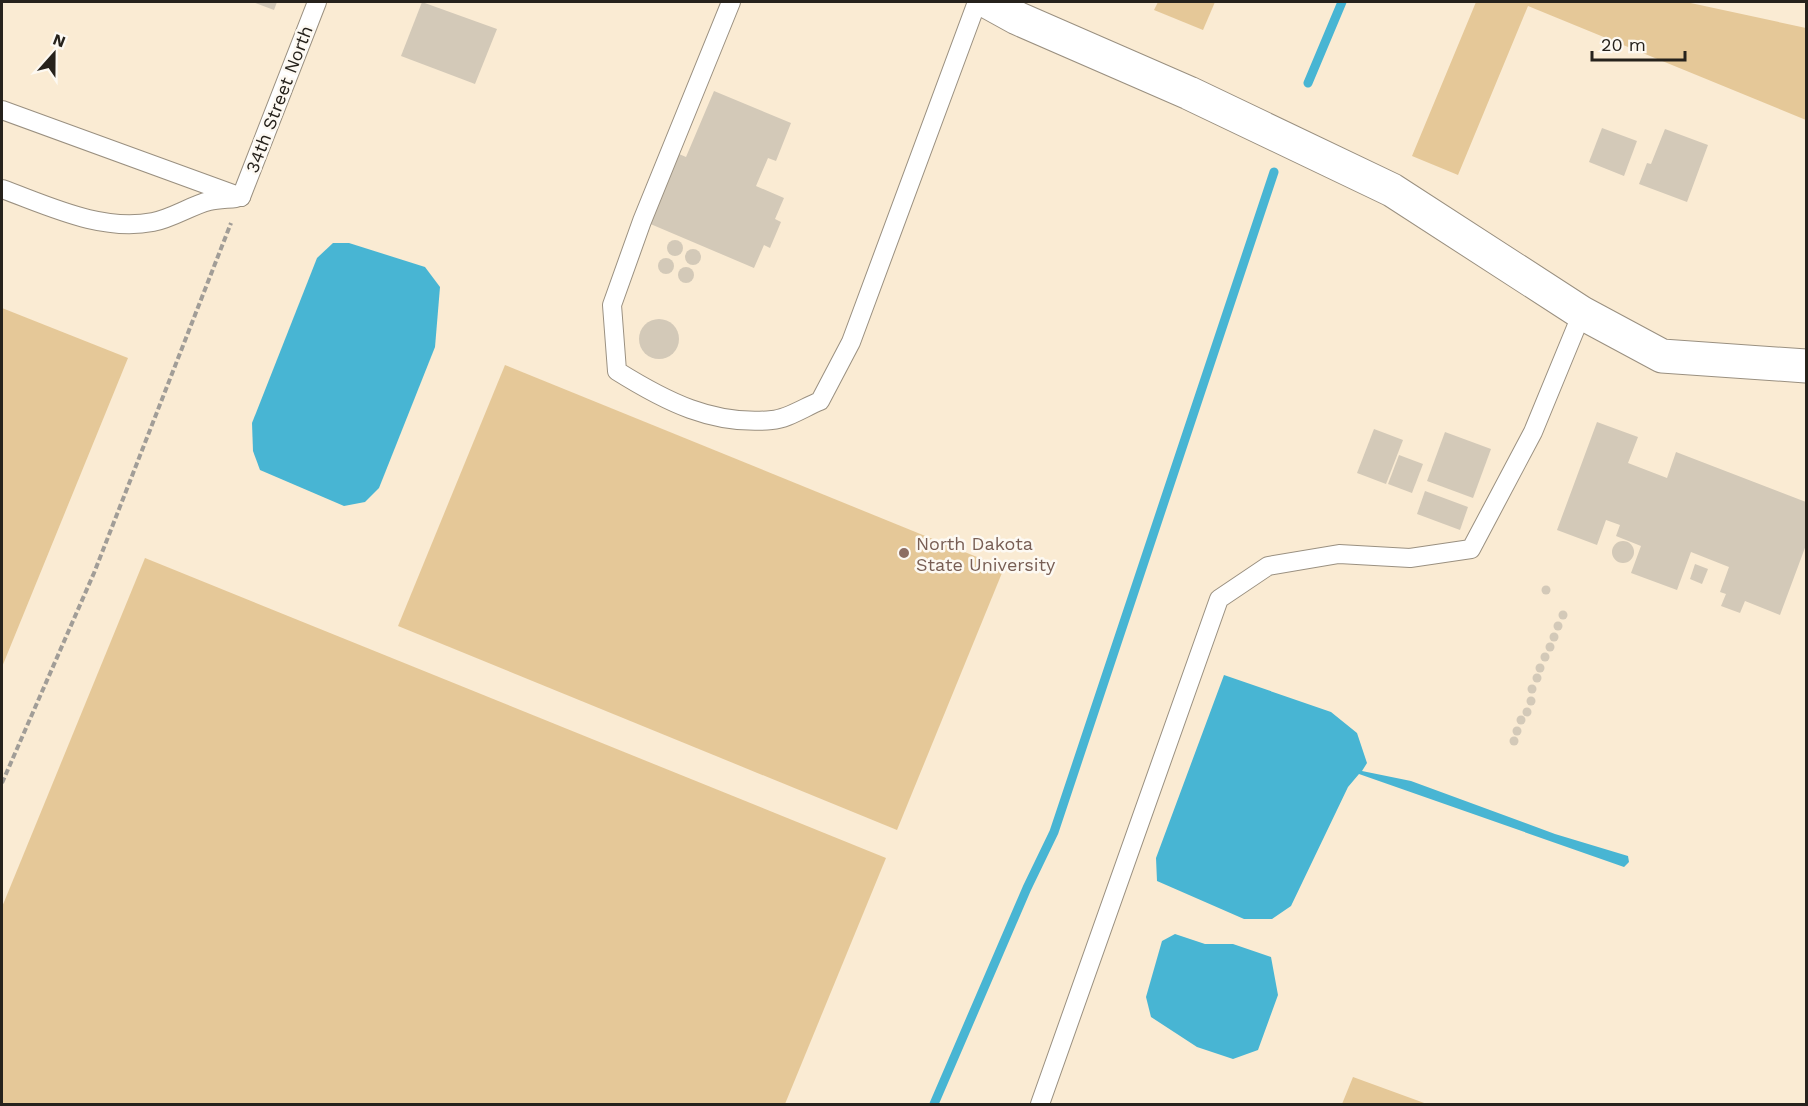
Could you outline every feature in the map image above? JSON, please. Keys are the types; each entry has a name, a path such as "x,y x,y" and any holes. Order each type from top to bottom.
{"street":[{"path":"988,2 1017,18 1189,93 1392,190 1582,313 1662,356 1806,366"}],"lane":[{"name":"34th Street North","path":"241,197 317,2"},
{"path":"731,2 642,221 612,305 617,371 662,399 715,418 774,420 819,402 851,342 976,2"},
{"path":"2,110 241,197"},
{"path":"2,189 77,215 116,224 152,222 189,211 208,201 241,197"},
{"path":"1040,1104 1219,599 1268,566 1339,554 1410,558 1471,549 1533,432 1582,313"}],"path":[{"path":"2,783 94,573 241,197"}],"shaded area":[{"name":"North Dakota State University","path":"2,2 1806,2 1806,1104 2,1104"},
{"path":"1158,2 1215,2 1203,30 1154,10"},
{"path":"1476,2 1686,2 1806,28 1806,120 1528,6 1458,175 1412,156"},
{"path":"2,308 128,358 2,667"},
{"path":"505,365 1004,568 897,830 398,626"},
{"path":"145,558 886,858 785,1104 2,1104 2,907"},
{"path":"1353,1077 1427,1104 1342,1104"}],"water":[{"path":"333,243 349,243 425,267 440,287 435,347 379,488 365,502 344,506 260,470 253,451 252,423 317,258"},
{"path":"1224,675 1331,712 1357,733 1367,763 1362,771 1411,781 1555,834 1628,856 1629,862 1624,867 1359,774 1348,787 1291,906 1272,919 1244,919 1157,881 1156,858"},
{"path":"1175,934 1205,944 1233,944 1271,957 1278,995 1258,1050 1233,1059 1197,1047 1151,1017 1146,997 1162,941"}],"building":[{"path":"253,2 277,2 274,10"},
{"path":"422,2 497,29 475,84 401,56"},
{"path":"714,91 791,123 776,161 768,158 756,186 784,198 775,219 781,222 770,248 764,245 754,268 634,217 663,147 686,157"},
{"path":"1602,128 1637,141 1624,176 1589,162"},
{"path":"1665,129 1708,145 1687,202 1639,184 1647,163 1651,164"},
{"path":"675,240 683,248 675,256 667,248"},
{"path":"693,249 701,257 693,265 685,257"},
{"path":"666,258 674,266 666,274 658,266"},
{"path":"686,267 694,275 686,283 678,275"},
{"path":"659,319 673,325 679,339 673,353 659,359 645,353 639,339 645,325"},
{"path":"1597,422 1638,437 1628,463 1667,478 1676,452 1806,502 1806,545 1780,615 1745,601 1740,613 1721,606 1726,594 1720,592 1729,567 1691,552 1677,590 1631,573 1641,546 1616,536 1620,525 1606,520 1597,545 1557,530"},
{"path":"1374,429 1403,440 1386,484 1357,473"},
{"path":"1445,432 1491,449 1473,498 1427,481"},
{"path":"1399,455 1423,464 1412,493 1388,484"},
{"path":"1425,491 1468,507 1460,530 1417,514"},
{"path":"1623,541 1631,544 1634,552 1631,560 1623,563 1615,560 1612,552 1615,544"},
{"path":"1695,564 1708,569 1702,584 1690,579"},
{"path":"1546,585 1551,590 1546,595 1541,590"},
{"path":"1563,610 1568,615 1563,620 1558,615"},
{"path":"1558,621 1563,626 1558,631 1553,626"},
{"path":"1554,632 1559,637 1554,642 1549,637"},
{"path":"1550,642 1555,647 1550,652 1545,647"},
{"path":"1545,652 1550,657 1545,662 1540,657"},
{"path":"1540,663 1545,668 1540,673 1535,668"},
{"path":"1537,673 1542,678 1537,683 1532,678"},
{"path":"1532,684 1537,689 1532,694 1527,689"},
{"path":"1531,696 1536,701 1531,706 1526,701"},
{"path":"1527,707 1532,712 1527,717 1522,712"},
{"path":"1521,715 1526,720 1521,725 1516,720"},
{"path":"1517,726 1522,731 1517,736 1512,731"},
{"path":"1514,736 1519,741 1514,746 1509,741"}],"waterway":[{"path":"1308,83 1342,2"},
{"path":"934,1104 1027,888 1054,832 1274,172"}],"place":[{"name":"North Dakota State University","path":"904,553"}]}
